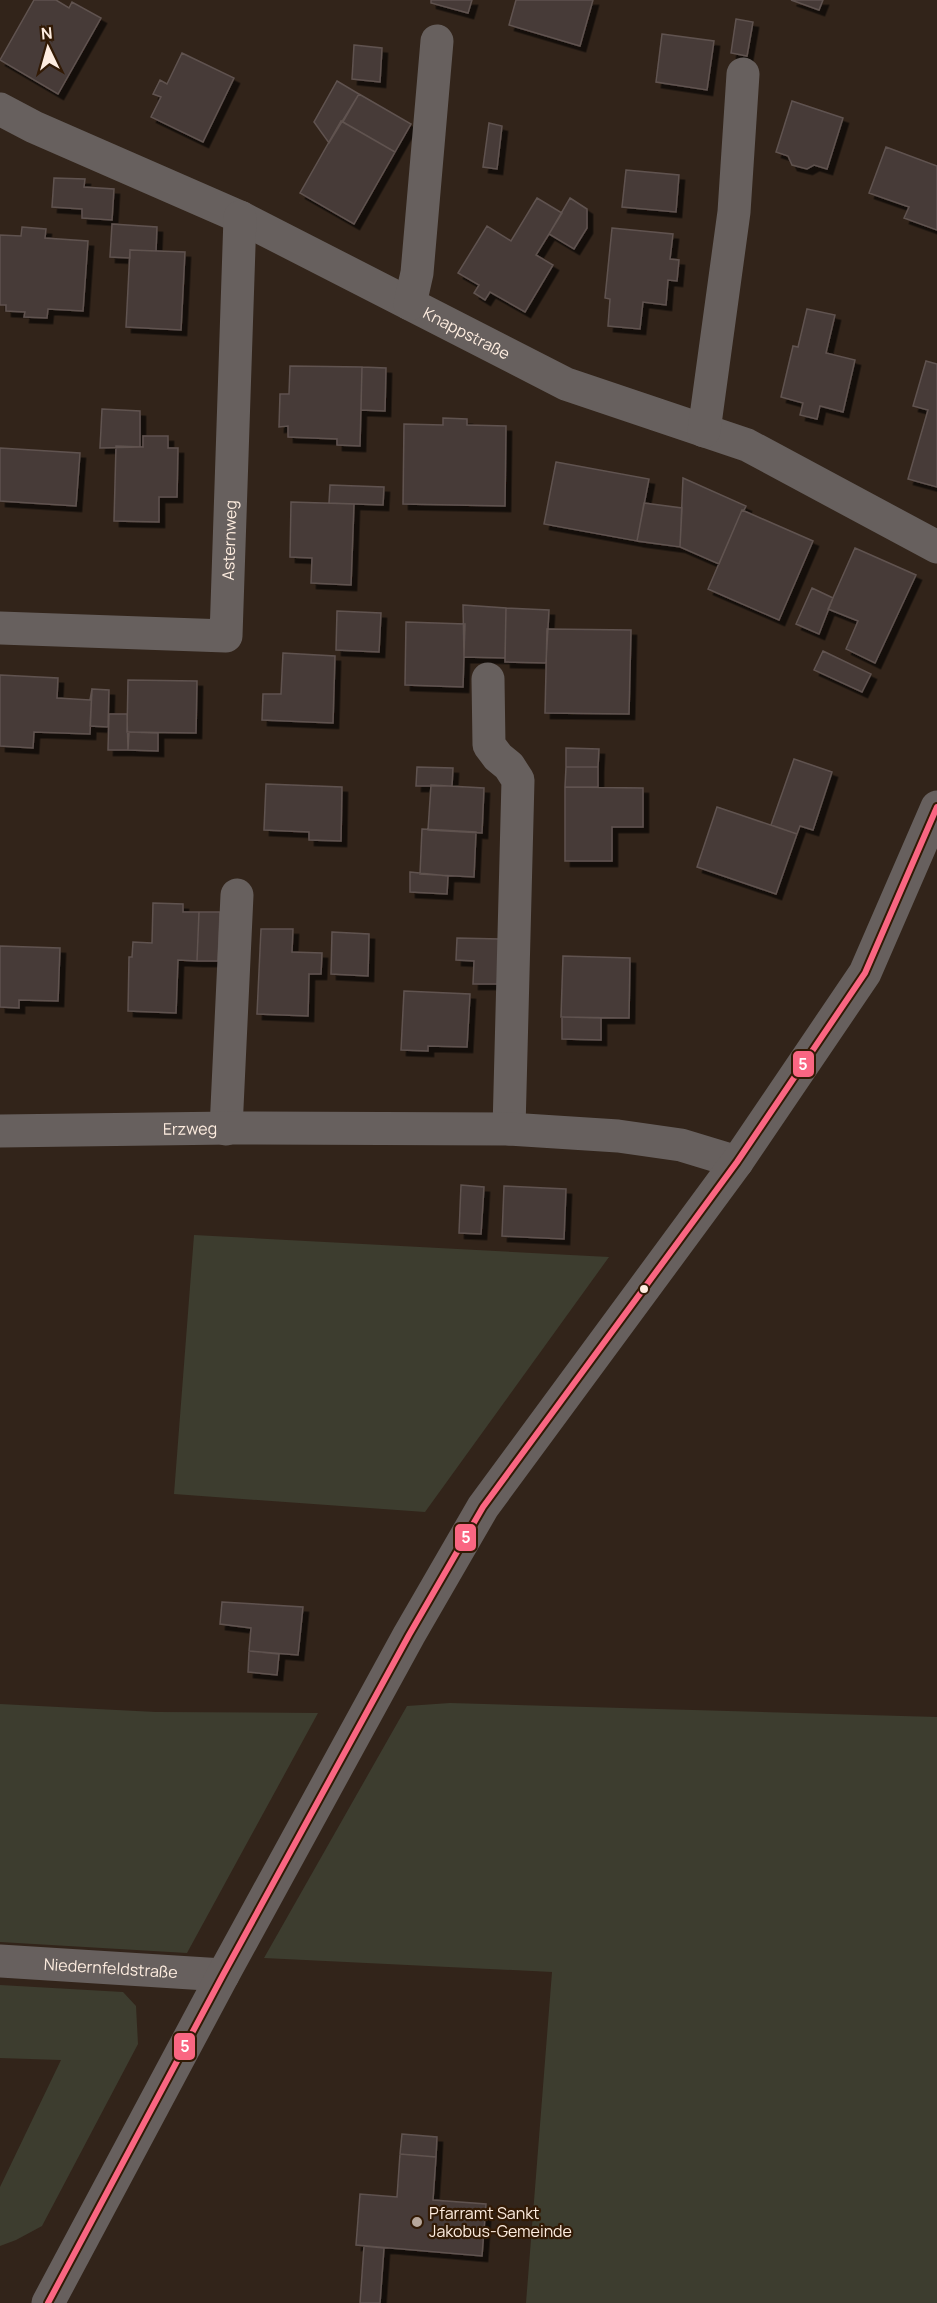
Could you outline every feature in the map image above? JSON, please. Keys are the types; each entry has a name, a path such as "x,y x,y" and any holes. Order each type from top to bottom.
{"street":[{"path":"410,304 417,273 437,41"},
{"path":"704,431 734,212 743,74"},
{"name":"Knappstraße","path":"0,109 34,127 240,217 566,384 747,445 937,547"},
{"name":"Asternweg","path":"0,628 226,636 240,217"},
{"path":"488,679 489,745 498,758 509,766 518,780 509,1129"},
{"path":"48,2303 223,1975 409,1635 483,1507 737,1162 865,973 937,807"},
{"path":"226,1129 237,896"},
{"name":"Erzweg","path":"0,1131 509,1129 628,1138 681,1145 737,1162"},
{"name":"Niedernfeldstraße","path":"0,1961 223,1975"}],"green space":[{"path":"194,1235 609,1257 425,1512 174,1494"},
{"path":"450,1703 937,1717 937,2303 526,2303 552,1972 264,1958 407,1706"},
{"path":"0,1704 156,1712 318,1713 187,1953 0,1942"},
{"path":"0,1985 123,1992 136,2006 138,2044 42,2226 0,2246 0,2187 61,2060 0,2058"}],"building":[{"path":"34,0 56,0 69,8 72,2 101,18 58,94 0,60"},
{"path":"431,0 472,0 468,13 431,3"},
{"path":"516,0 593,0 580,46 509,25"},
{"path":"791,0 823,0 819,10"},
{"path":"736,19 753,22 747,56 731,53"},
{"path":"662,34 714,41 707,90 656,82"},
{"path":"354,45 382,48 380,82 352,79"},
{"path":"182,53 234,78 203,142 151,117 161,97 153,94 160,80 167,84"},
{"path":"337,81 359,94 329,143 314,122"},
{"path":"359,94 411,124 395,152 343,122"},
{"path":"792,101 843,118 827,169 814,165 807,169 792,165 788,156 776,152"},
{"path":"341,121 395,152 354,224 300,193"},
{"path":"489,123 502,126 497,169 483,167"},
{"path":"886,147 937,166 937,230 904,218 909,207 869,193"},
{"path":"626,170 679,175 676,212 622,207"},
{"path":"54,178 85,179 84,187 114,189 112,220 82,218 82,209 52,207"},
{"path":"537,198 562,213 536,255 553,265 525,312 490,292 485,300 474,293 479,285 458,273 487,226 511,241"},
{"path":"570,198 587,209 587,228 574,249 549,234"},
{"path":"112,224 157,227 156,251 130,250 130,258 110,257"},
{"path":"22,227 46,229 45,238 88,241 83,311 48,309 47,318 24,317 25,312 6,311 6,305 0,305 0,235 21,236"},
{"path":"612,228 673,234 670,259 679,260 677,281 668,280 666,305 643,302 640,329 608,326 610,299 605,298"},
{"path":"130,250 185,252 181,330 126,327"},
{"path":"807,309 835,315 826,353 855,360 843,412 820,406 817,419 800,415 803,403 781,397 793,346 798,347"},
{"path":"926,361 937,364 937,487 908,479 928,410 913,406"},
{"path":"290,366 362,367 360,446 337,445 337,439 288,437 288,426 279,427 280,394 289,394"},
{"path":"362,367 386,368 385,411 361,410"},
{"path":"102,409 140,411 140,447 100,448"},
{"path":"443,418 467,419 467,425 506,426 505,506 403,504 404,424 443,425"},
{"path":"143,436 168,436 168,448 178,448 177,497 159,497 159,522 114,521 116,446 143,447"},
{"path":"0,448 80,453 76,506 0,501"},
{"path":"556,462 649,479 637,541 544,524"},
{"path":"683,478 746,506 742,510 719,564 680,547"},
{"path":"330,485 384,487 383,505 329,503"},
{"path":"291,502 354,504 351,585 311,583 312,558 290,557"},
{"path":"644,503 682,508 680,547 637,541"},
{"path":"742,510 813,541 779,620 708,589"},
{"path":"855,548 916,575 875,663 846,649 858,621 828,609"},
{"path":"812,588 833,598 819,634 796,624"},
{"path":"463,605 506,608 505,658 464,657"},
{"path":"506,608 549,610 546,663 505,662"},
{"path":"337,611 381,613 379,652 336,650"},
{"path":"406,622 465,624 463,687 405,685"},
{"path":"547,629 631,630 629,714 545,713"},
{"path":"823,651 871,674 862,692 814,670"},
{"path":"283,653 335,656 333,723 262,720 263,694 281,694"},
{"path":"0,675 58,678 57,698 90,700 92,689 90,734 34,732 33,748 0,746"},
{"path":"128,680 197,681 196,733 127,732"},
{"path":"92,689 109,690 108,727 90,726"},
{"path":"109,714 127,714 128,750 108,750"},
{"path":"129,732 158,733 158,751 128,750"},
{"path":"566,748 599,749 598,767 566,767"},
{"path":"794,759 832,772 813,830 800,826 797,834 771,825"},
{"path":"417,767 453,768 452,786 416,786"},
{"path":"566,767 598,767 598,787 565,787"},
{"path":"266,784 342,787 341,841 309,840 309,832 264,830"},
{"path":"431,785 484,788 482,833 428,830"},
{"path":"565,787 643,788 643,827 612,827 612,861 565,861"},
{"path":"717,807 797,834 776,894 697,867"},
{"path":"422,829 476,832 474,877 420,874"},
{"path":"410,872 448,876 447,894 410,892"},
{"path":"153,903 183,904 183,912 199,912 197,961 178,960 176,1013 128,1011 129,957 132,957 133,942 152,943"},
{"path":"199,912 220,912 218,961 197,961"},
{"path":"261,929 293,929 292,952 322,953 321,974 309,974 308,1016 257,1014"},
{"path":"332,932 369,934 368,976 331,974"},
{"path":"457,938 500,939 500,984 473,984 474,961 456,960"},
{"path":"0,946 60,948 58,1001 19,1000 19,1008 0,1007"},
{"path":"563,956 630,958 629,1018 561,1017"},
{"path":"404,991 470,994 467,1047 428,1046 428,1051 401,1050"},
{"path":"562,1017 601,1018 601,1040 562,1039"},
{"path":"461,1185 484,1187 481,1234 459,1233"},
{"path":"504,1186 566,1189 564,1239 502,1236"},
{"path":"222,1602 303,1607 298,1655 249,1651 251,1628 220,1624"},
{"path":"249,1651 279,1654 277,1675 248,1672"},
{"path":"402,2134 437,2137 436,2157 400,2154"},
{"path":"400,2154 436,2157 433,2200 486,2204 482,2256 356,2245 360,2194 397,2197"},
{"path":"364,2246 384,2248 380,2303 360,2303"}],"transit line":[{"name":"5","path":"48,2303 223,1975 409,1635 483,1507 737,1162 865,973 937,807"}],"place":[{"name":"Pfarramt Sankt Jakobus-Gemeinde","path":"417,2222"}]}
